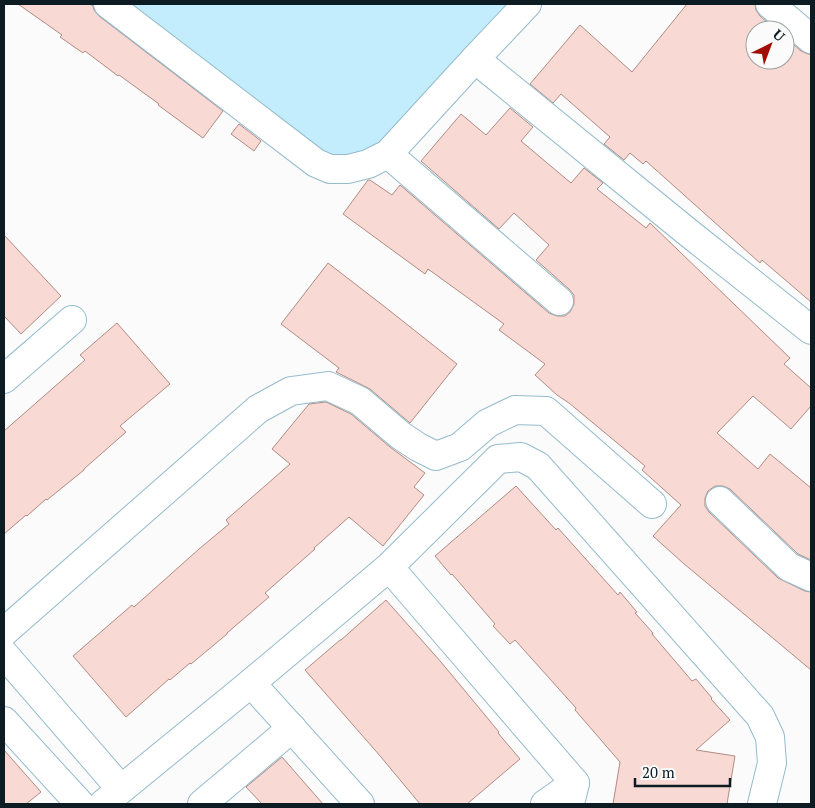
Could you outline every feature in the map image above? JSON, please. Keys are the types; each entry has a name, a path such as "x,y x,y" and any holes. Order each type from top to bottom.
{"street":[{"path":"108,4 316,163 330,168 348,170 368,164 388,154 526,4"},
{"path":"770,4 811,39"},
{"path":"474,59 811,330"},
{"path":"388,154 559,301"},
{"path":"6,372 72,320"},
{"path":"4,632 258,409 291,391 328,386 360,401 400,436 436,456 460,447 488,423 515,410 546,411 652,504"},
{"path":"4,654 112,797 389,567 498,459 521,457 538,466 760,716 770,737 772,763 762,804"},
{"path":"720,502 789,567 811,577"},
{"path":"389,567 573,793 545,804"},
{"path":"251,683 360,804"},
{"path":"4,721 80,804"},
{"path":"202,804 292,728"}],"shaded area":[{"path":"108,4 527,4 388,154 348,169"}],"building":[{"path":"18,4 90,4 99,16 223,111 203,138 119,75 85,51 83,53 60,37 62,35"},
{"path":"687,4 755,4 756,10 765,20 745,20 745,70 795,70 795,46 801,51 811,54 811,302 762,260 760,263 646,161 643,164 630,153 624,160 604,144 610,137 561,94 553,103 530,84 580,25 632,72"},
{"path":"510,108 533,127 521,141 571,183 584,168 603,183 597,189 646,228 650,223 790,358 784,364 811,388 811,406 791,429 753,396 717,433 758,469 770,454 811,488 811,560 798,554 730,489 723,486 715,486 708,491 705,498 705,506 778,578 811,592 811,670 653,536 681,505 642,470 645,466 535,375 545,364 499,330 504,324 428,269 425,274 343,214 368,180 392,195 400,185 549,313 565,316 570,312 574,304 574,295 536,260 549,245 514,213 499,229 421,161 461,114 486,135"},
{"path":"239,124 261,141 254,151 231,134"},
{"path":"4,235 61,296 21,334 4,316"},
{"path":"328,263 457,364 410,423 370,389 336,372 339,368 281,324"},
{"path":"117,323 170,384 120,426 126,432 84,470 4,534 4,431 85,360 80,355"},
{"path":"326,402 351,414 425,473 414,487 424,495 383,546 349,517 265,593 269,597 126,717 73,656 132,605 134,607 229,524 226,520 290,464 272,449 309,404"},
{"path":"516,486 556,530 558,528 618,595 620,592 637,612 635,613 692,681 696,679 730,720 696,750 735,756 727,804 613,804 620,762 575,710 576,708 515,640 510,644 493,626 495,624 435,556"},
{"path":"386,600 441,662 520,759 467,804 420,804 305,670"},
{"path":"4,750 41,792 26,804 4,804"},
{"path":"282,757 323,804 262,804 246,787"}]}
